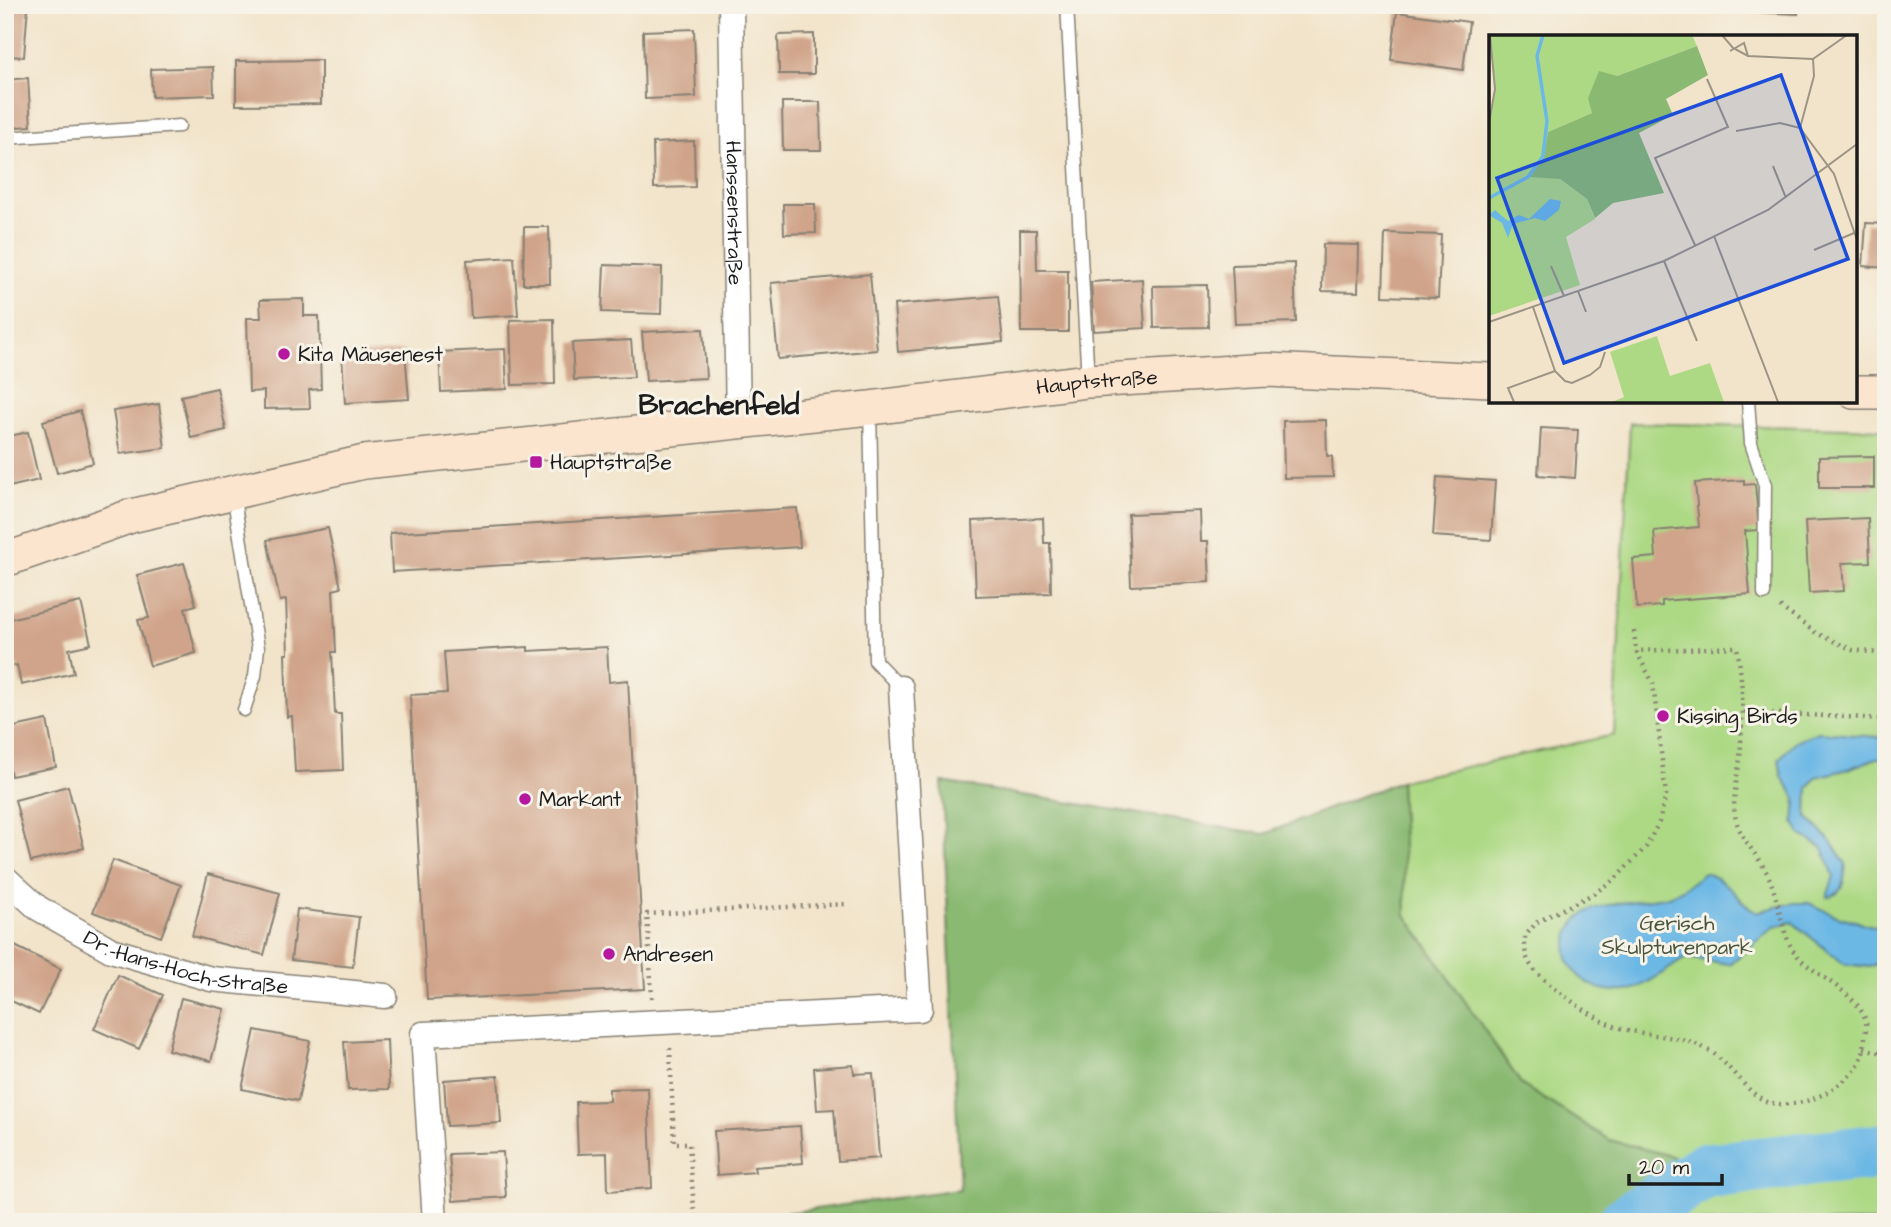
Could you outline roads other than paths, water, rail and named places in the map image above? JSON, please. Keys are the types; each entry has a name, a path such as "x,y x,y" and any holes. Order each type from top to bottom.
{"street":[{"name":"Hanssenstraße","path":"731,5 738,422"},
{"name":"Hauptstraße","path":"5,560 131,516 364,463 1088,382 1267,370 1489,380"},
{"path":"1856,392 1886,392"},
{"path":"435,1222 423,1034 920,1009 901,688"},
{"name":"Dr.-Hans-Hoch-Straße","path":"5,878 38,908 111,950 211,979 385,996"}],"lane":[{"path":"1067,5 1088,382"},
{"path":"5,138 179,127"},
{"path":"1748,402 1751,443 1765,485 1764,594"},
{"path":"870,408 874,661 901,688"},
{"path":"233,493 258,648 255,676 244,710"}],"water":[{"path":"1818,732 1886,740 1886,758 1877,758 1816,777 1808,788 1807,817 1828,838 1846,864 1840,889 1833,896 1827,897 1834,876 1823,848 1800,834 1794,823 1796,798 1782,777 1779,759 1795,741"},
{"path":"1704,873 1727,885 1756,912 1793,903 1809,903 1837,916 1876,927 1886,926 1886,959 1870,967 1844,964 1792,922 1774,927 1730,964 1686,958 1648,982 1625,991 1596,987 1575,971 1566,948 1569,934 1584,914 1606,905 1668,896"}],"waterway":[{"path":"1627,1222 1704,1171 1886,1151"}],"place":[{"name":"Kita Mäusenest","path":"284,354"},
{"name":"Hauptstraße","path":"536,462"},
{"name":"Kissing Birds","path":"1663,716"},
{"name":"Markant","path":"525,799"},
{"name":"Andresen","path":"609,954"}],"district":[{"name":"Brachenfeld","path":"719,405"}],"park label":[{"name":"Gerisch Skulpturenpark","path":"1677,935"}]}
